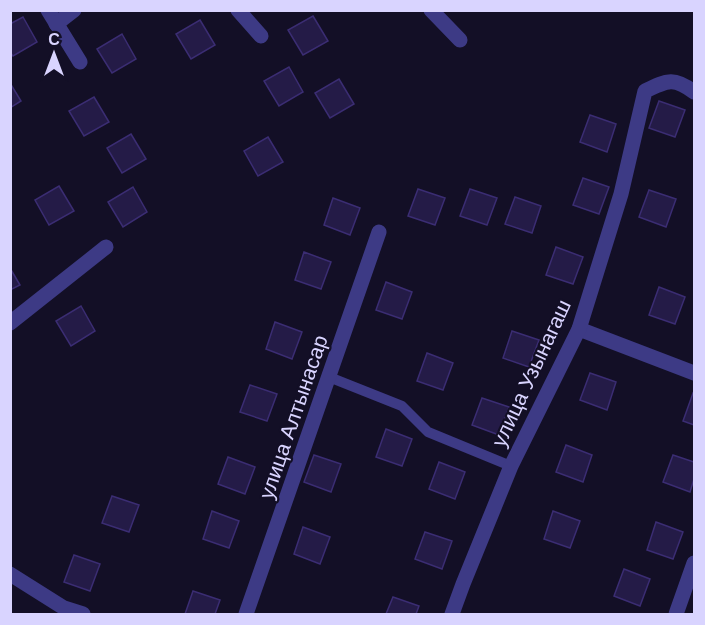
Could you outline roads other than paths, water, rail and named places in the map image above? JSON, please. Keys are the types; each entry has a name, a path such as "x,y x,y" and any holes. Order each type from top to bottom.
{"street":[{"path":"48,10 80,62"},
{"path":"56,24 74,10"},
{"path":"238,10 261,36"},
{"path":"431,10 460,40"},
{"name":"улица Узынагаш","path":"452,615 511,466 579,329 621,194 645,91 664,82 680,82 694,92"},
{"name":"улица Алтынасар","path":"246,615 379,232"},
{"path":"10,323 106,247"},
{"path":"579,329 694,373"},
{"path":"676,615 694,563"},
{"path":"10,574 64,608 82,615"}],"lane":[{"path":"329,376 402,406 428,432 511,466"}]}
